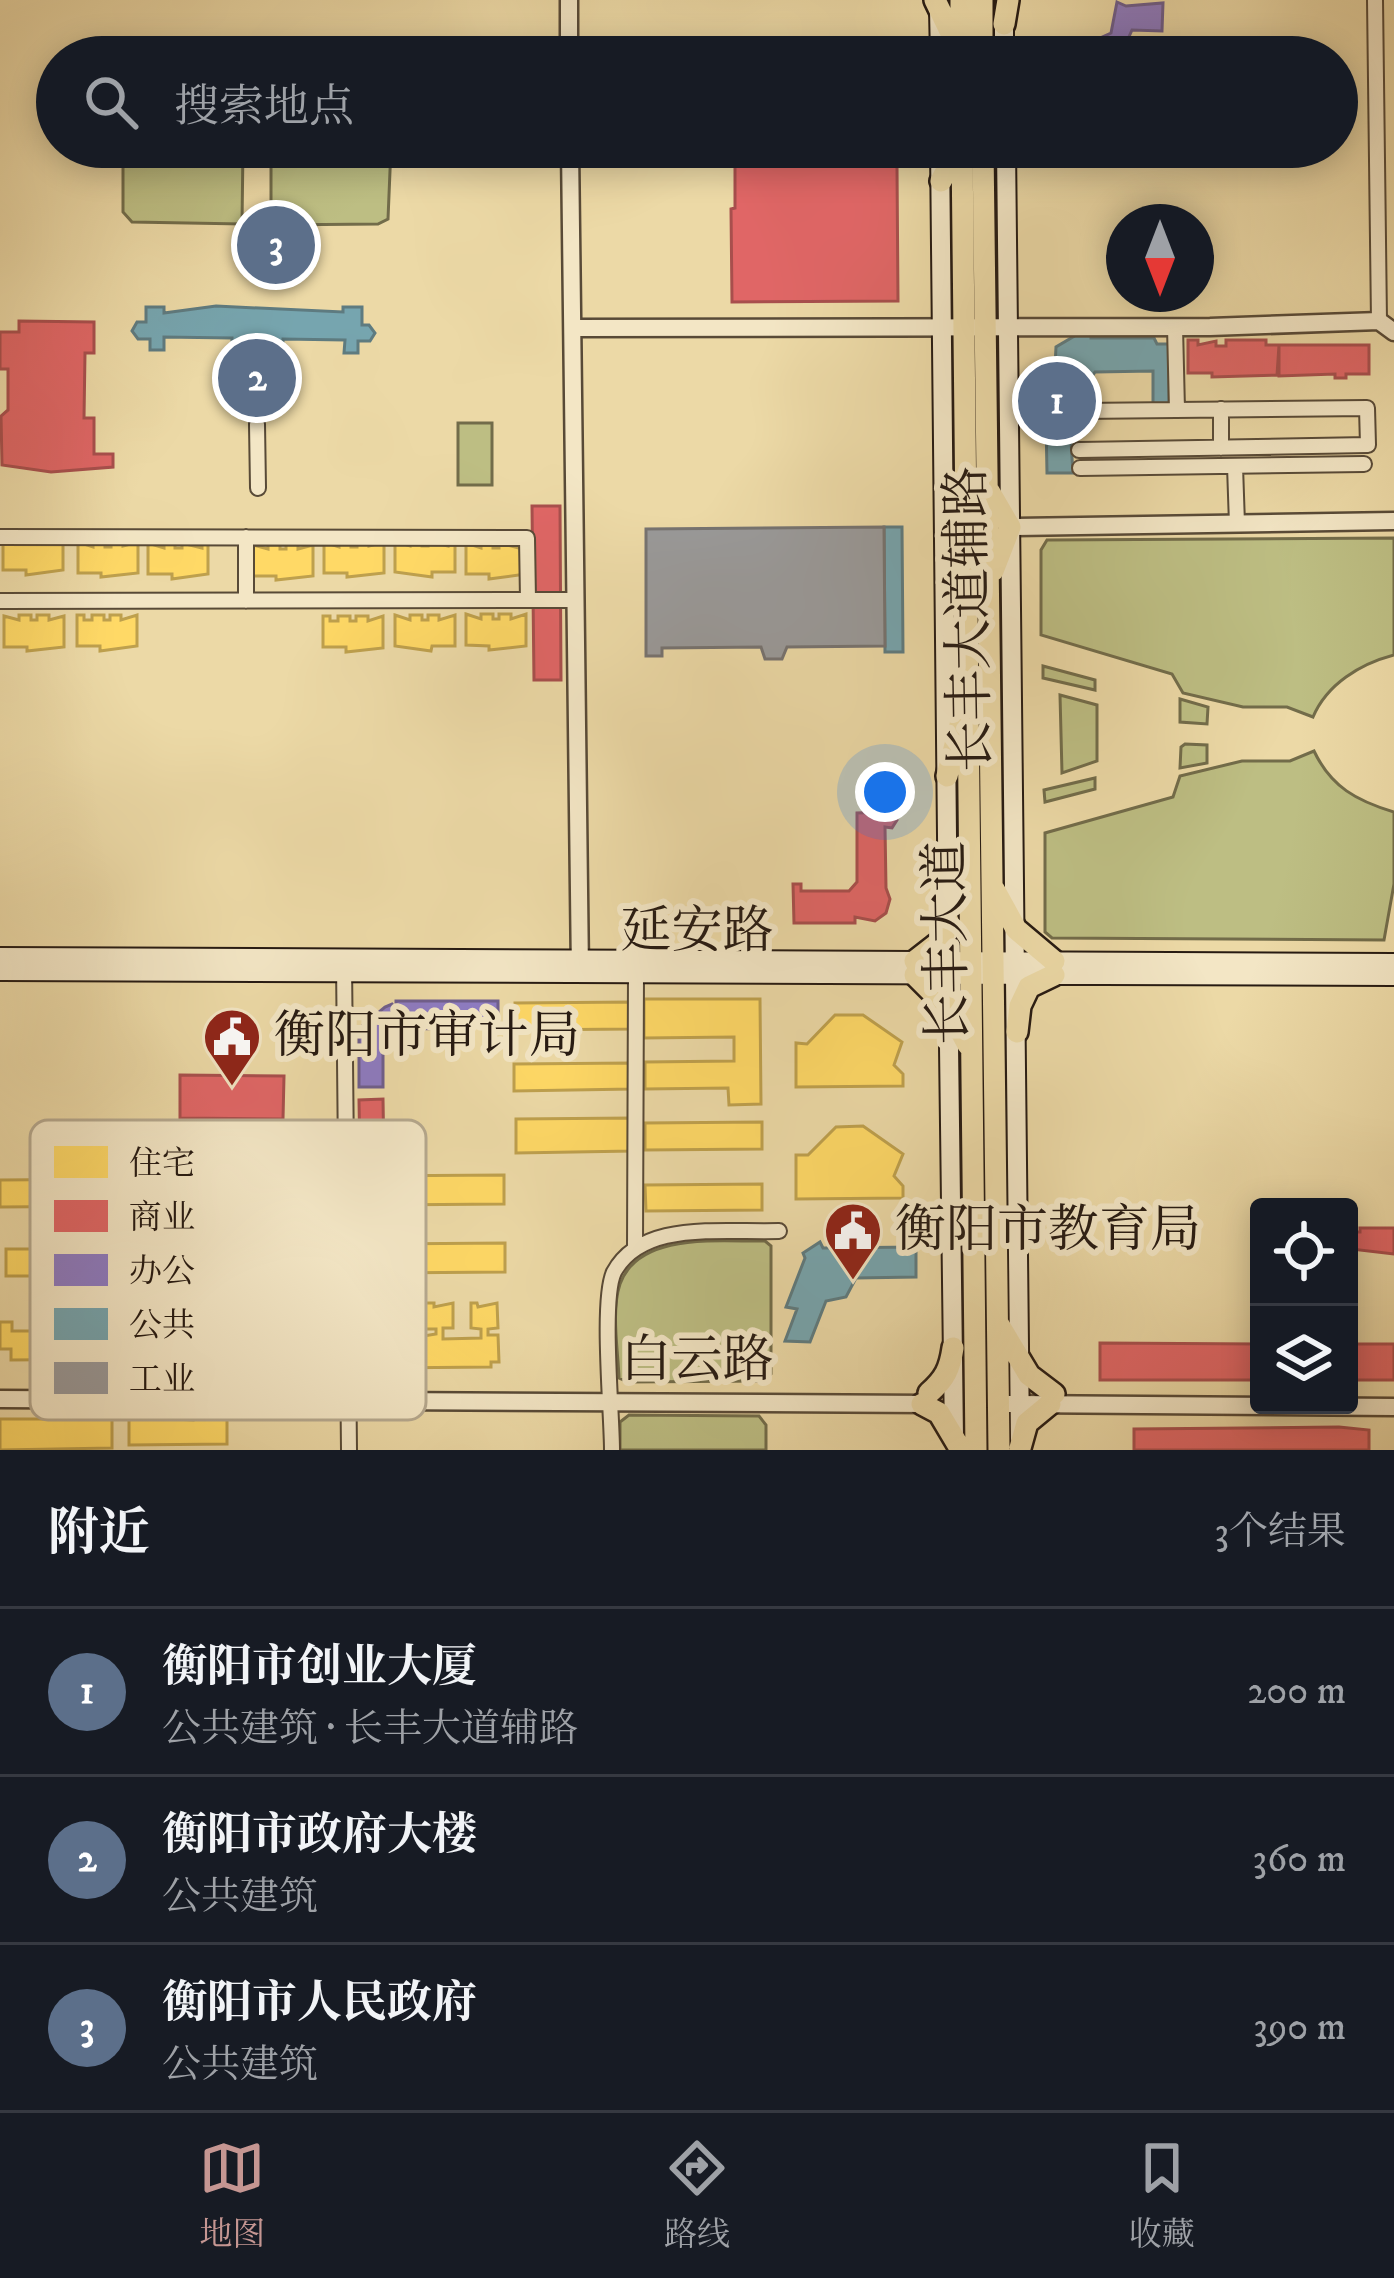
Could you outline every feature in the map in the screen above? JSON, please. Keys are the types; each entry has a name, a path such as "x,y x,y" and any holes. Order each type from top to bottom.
{"main road":[{"path":"961,0 962,36"},
{"path":"982,0 982,36"},
{"path":"1004,36 1008,0"},
{"path":"937,5 952,36"},
{"path":"937,5 939,36"},
{"name":"长丰大道辅路","path":"941,168 1010,527 1016,929 948,1008 952,1348 987,1399"},
{"path":"941,181 948,168"},
{"name":"长丰大道","path":"962,168 987,488 989,583 965,740 992,885 971,1052 987,1399 1013,1449"},
{"name":"长丰大道","path":"976,1450 998,1322 982,968 965,740 983,168"},
{"path":"984,200 994,168"},
{"name":"长丰大道辅路","path":"965,740 975,328 998,168"},
{"path":"987,488 1010,527 989,583"},
{"path":"947,776 965,740"},
{"name":"长丰大道辅路","path":"947,776 948,921 982,968 1017,1032 1020,1361 987,1399 957,1445"},
{"path":"992,885 1016,929 1054,968 1029,987 1019,1006 1017,1032"},
{"path":"948,921 942,940 915,968 948,1008 971,1052"},
{"name":"延安路","path":"0,957 344,966"},
{"name":"延安路","path":"0,971 1394,963"},
{"name":"延安路","path":"580,966 636,974 915,968"},
{"name":"延安路","path":"1054,968 1394,976"},
{"path":"998,1322 1020,1361 1052,1399 1027,1423 1013,1449"},
{"path":"952,1348 950,1367 926,1398 957,1445"}],"street":[{"path":"569,0 569,36"},
{"path":"573,328 1386,326 1375,0"},
{"path":"1376,113 1394,113"},
{"path":"571,168 580,966"},
{"path":"1174,327 1177,410"},
{"path":"1079,450 1368,445 1367,408 1080,410"},
{"path":"1221,409 1221,448"},
{"path":"257,424 258,488"},
{"path":"1081,468 1364,464"},
{"path":"1235,466 1237,524"},
{"path":"1010,527 1394,521"},
{"path":"0,537 527,538 527,600"},
{"path":"246,537 246,601"},
{"path":"0,601 576,600"},
{"path":"344,966 345,1120"},
{"path":"635,1247 636,974"},
{"path":"612,1450 610,1284 614,1272 635,1247 662,1237 688,1232 778,1231"},
{"name":"白云路","path":"0,1388 30,1389"},
{"name":"白云路","path":"426,1396 1052,1399 1250,1395"},
{"path":"1358,1395 1394,1395"},
{"name":"白云路","path":"0,1399 30,1399"},
{"name":"白云路","path":"1052,1399 1394,1407"},
{"path":"348,1420 349,1450"}],"green space":[{"path":"123,168 243,168 242,224 132,222 123,212"},
{"path":"271,168 390,168 388,219 378,224 271,225"},
{"path":"458,423 492,423 492,485 458,485"},
{"path":"1394,538 1394,655 1346,677 1313,717 1287,707 1243,707 1183,693 1172,674 1041,635 1041,550 1047,540"},
{"path":"1043,666 1095,680 1095,690 1043,678"},
{"path":"1060,695 1097,705 1097,761 1062,773"},
{"path":"1180,699 1208,707 1207,724 1180,722"},
{"path":"1185,744 1207,745 1207,763 1180,768"},
{"path":"1314,751 1346,791 1394,812 1394,884 1384,940 1052,938 1045,932 1045,833 1173,797 1180,776 1242,761 1290,761"},
{"path":"1095,778 1095,789 1045,802 1044,790"},
{"path":"765,1241 771,1246 771,1374 764,1381 628,1382 619,1378 616,1306 620,1284 630,1267 663,1247"},
{"path":"629,1415 759,1416 766,1425 766,1450 620,1450 620,1422"}],"building: 住宅":[{"path":"3,539 18,544 18,539 30,539 30,544 36,544 36,539 63,539 63,570 26,575 26,570 3,570"},
{"path":"93,541 105,541 105,547 111,547 111,542 123,542 123,546 138,542 138,573 101,577 101,573 78,573 78,542 93,547"},
{"path":"339,541 351,541 351,547 357,547 357,542 369,542 369,546 384,542 384,573 347,577 347,573 324,573 324,542 339,547"},
{"path":"395,541 448,546 448,541 455,541 455,572 432,572 432,577 395,572"},
{"path":"164,542 175,542 175,548 182,548 182,543 202,548 202,543 208,543 208,574 172,579 172,574 148,574 148,543 164,548"},
{"path":"481,542 493,542 493,548 499,548 499,543 519,548 519,543 526,543 526,574 489,579 489,574 466,574 466,543 481,548"},
{"path":"268,544 280,544 280,549 286,549 286,544 298,544 298,549 313,545 313,576 276,580 276,576 253,576 253,545 268,549"},
{"path":"466,614 481,619 481,614 493,614 493,619 499,619 499,614 511,614 511,619 526,614 526,646 489,650 489,646 466,645"},
{"path":"19,615 31,615 31,620 37,620 37,615 49,615 49,620 64,616 64,647 27,651 27,647 4,647 4,616 19,620"},
{"path":"77,615 92,620 92,615 104,615 104,620 110,620 110,615 121,615 121,620 137,615 137,646 100,651 100,646 77,646"},
{"path":"395,615 410,620 410,615 422,615 422,620 428,620 428,615 439,615 439,620 455,615 455,646 432,646 431,651 395,646"},
{"path":"323,616 338,621 338,616 350,616 350,621 356,621 356,616 368,616 368,621 383,616 383,648 346,652 346,647 323,647"},
{"path":"644,999 760,999 761,1104 729,1105 728,1088 645,1089 645,1062 734,1061 734,1037 644,1038"},
{"path":"632,1002 632,1029 515,1030 515,1003"},
{"path":"835,1015 863,1015 902,1042 894,1065 903,1074 903,1086 796,1087 796,1043 807,1044"},
{"path":"631,1063 631,1089 514,1091 514,1064"},
{"path":"632,1118 632,1151 516,1153 516,1119"},
{"path":"762,1122 762,1149 645,1150 645,1123"},
{"path":"863,1126 903,1154 894,1176 903,1186 903,1198 796,1199 796,1155 808,1155 836,1127"},
{"path":"504,1175 504,1204 426,1205 426,1176"},
{"path":"0,1180 30,1180 30,1207 0,1207"},
{"path":"762,1184 762,1210 646,1211 645,1185"},
{"path":"505,1243 505,1272 426,1273 426,1244"},
{"path":"6,1249 30,1249 30,1276 6,1276"},
{"path":"426,1303 434,1307 453,1303 453,1328 443,1328 443,1339 481,1338 481,1329 471,1328 471,1303 478,1307 497,1303 498,1328 488,1329 488,1335 498,1335 499,1362 491,1362 491,1367 426,1368 426,1336 436,1334 436,1329 426,1329"},
{"path":"0,1322 12,1322 12,1331 30,1331 30,1360 11,1360 11,1349 0,1349"},
{"path":"0,1419 112,1420 112,1448 0,1450"},
{"path":"129,1420 227,1420 227,1444 129,1445"}],"building: 商业":[{"path":"735,168 897,168 898,301 732,302 731,209 735,208"},
{"path":"19,321 94,322 94,353 85,353 84,418 94,418 94,454 113,454 113,467 51,472 2,465 1,416 8,410 8,369 0,369 0,332 19,332"},
{"path":"1188,340 1198,340 1198,345 1216,341 1216,346 1226,346 1226,340 1266,340 1266,345 1279,345 1277,375 1188,373"},
{"path":"1279,345 1369,345 1369,374 1279,376"},
{"path":"532,506 560,506 561,680 534,680"},
{"path":"891,812 897,820 892,828 885,827 890,899 886,913 875,921 855,917 855,923 794,923 793,884 801,884 801,891 849,891 857,882 857,813"},
{"path":"180,1075 284,1076 283,1119 180,1118"},
{"path":"383,1099 383,1120 359,1120 359,1100"},
{"path":"1360,1228 1394,1228 1394,1254 1358,1250"},
{"path":"1100,1343 1250,1344 1250,1380 1100,1380"},
{"path":"1358,1344 1394,1344 1394,1380 1358,1380"},
{"path":"1134,1429 1369,1430 1369,1450 1134,1450"}],"building: 办公":[{"path":"1117,2 1126,6 1163,3 1162,31 1104,36 1111,33"},
{"path":"396,1001 498,1001 498,1022 471,1022 471,1028 410,1029 383,1046 383,1087 359,1087 359,1032 365,1032 361,1027 385,1007 392,1004 396,1009"}],"building: 公共":[{"path":"216,306 343,312 343,307 362,307 362,325 369,325 375,333 370,341 358,341 358,353 344,353 345,340 283,339 282,403 231,403 232,338 164,337 164,350 150,350 150,339 138,339 132,331 137,322 146,322 146,307 164,307 164,313"},
{"path":"1078,334 1154,338 1157,344 1169,344 1169,406 1153,406 1153,371 1095,372 1078,385 1075,396 1068,396 1073,473 1047,473 1045,370 1055,367 1056,347"},
{"path":"884,527 902,527 903,652 885,652"},
{"name":"衡阳市教育局","path":"820,1242 823,1248 916,1247 916,1277 856,1278 846,1297 826,1301 810,1342 785,1341 797,1309 786,1307 803,1253"}],"building: 工业":[{"path":"884,527 885,646 787,647 782,659 765,659 761,647 662,648 662,656 646,656 646,529"}],"place":[{"name":"衡阳市人民政府","path":"276,245"},
{"name":"衡阳市政府大楼","path":"257,378"},
{"name":"衡阳市创业大厦","path":"1057,401"},
{"name":"衡阳市审计局","path":"232,1088"},
{"name":"衡阳市教育局","path":"853,1282"}]}
